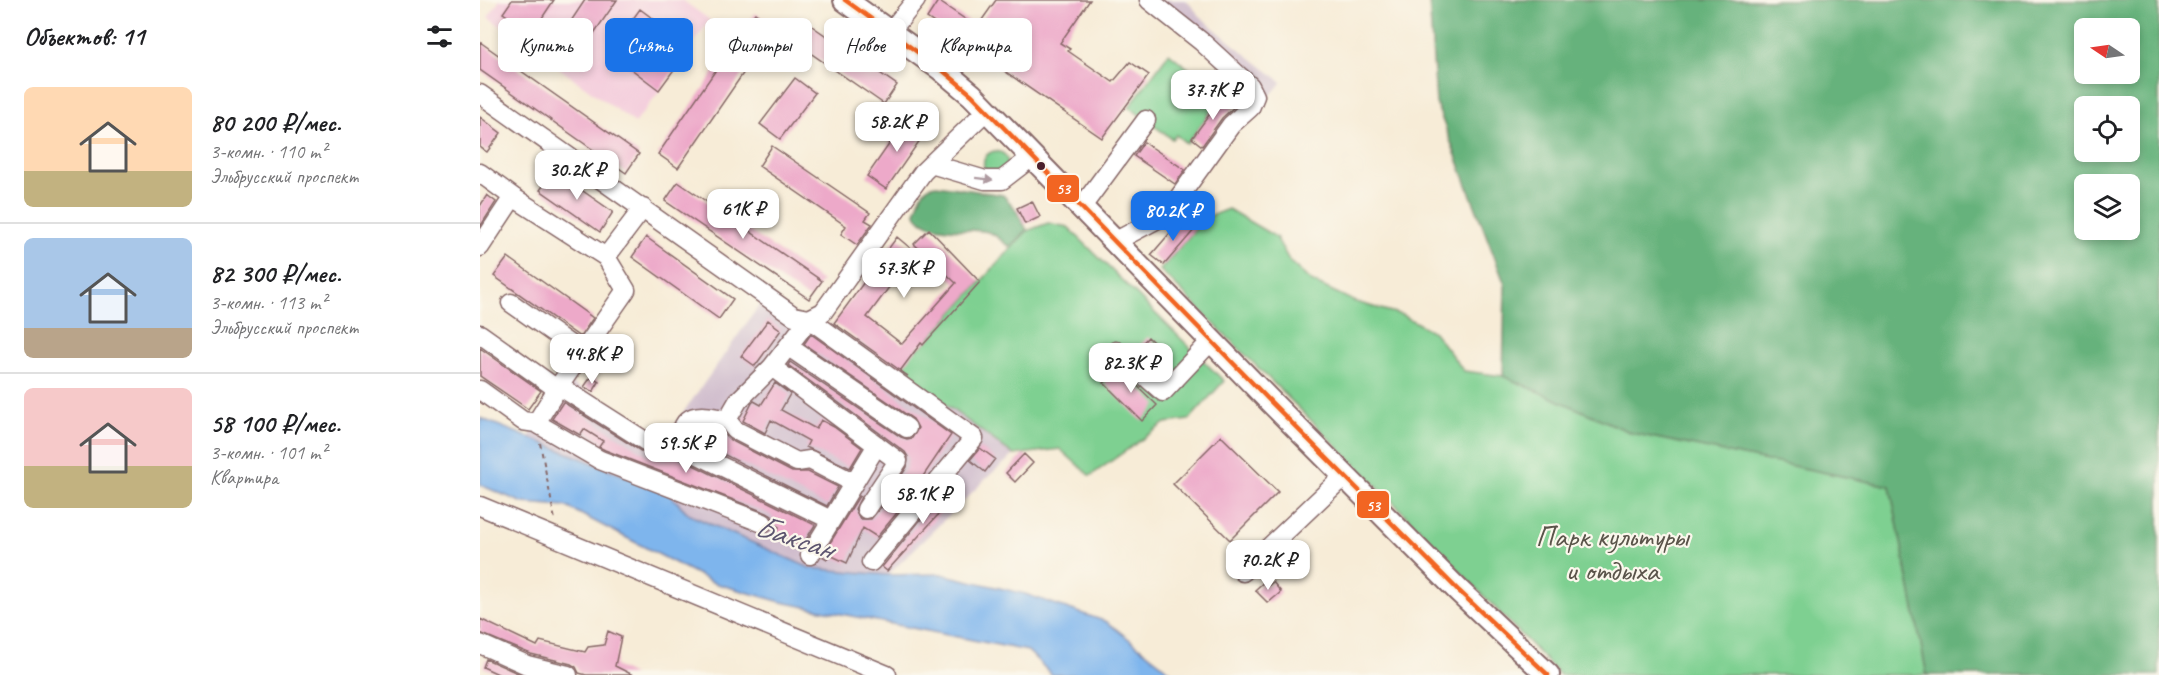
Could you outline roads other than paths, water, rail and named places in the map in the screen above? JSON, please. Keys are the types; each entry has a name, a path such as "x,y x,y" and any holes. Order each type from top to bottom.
{"main road":[{"path":"844,0 870,18"},
{"path":"906,44 959,84 987,110 1114,242 1459,591 1548,675"}],"street":[{"path":"901,18 916,0"},
{"path":"1114,242 1167,214 1232,125 1250,108 1255,96 1250,86 1202,42 1149,0"},
{"path":"480,94 794,316 808,319 974,438 871,562"},
{"path":"728,420 738,401 772,367 808,319 823,312 923,172 987,110"},
{"path":"1081,208 1146,120"},
{"path":"931,164 985,180 1002,180 1032,157"},
{"path":"480,173 606,257 626,290 536,423"},
{"path":"480,247 513,197"},
{"path":"606,257 643,208"},
{"path":"511,303 582,353"},
{"path":"480,334 558,388 653,446 680,446 831,520"},
{"path":"1116,351 1163,392 1212,341"},
{"path":"789,347 907,428"},
{"path":"772,367 898,461 866,509"},
{"path":"480,390 523,421 536,423 600,460 763,523"},
{"path":"680,446 680,433 686,420 697,415 728,420 735,429 797,462 810,460 854,483"},
{"path":"810,555 877,445"},
{"path":"1244,572 1345,475"},
{"path":"480,506 887,675"},
{"path":"480,644 527,665 568,675"}],"water":[{"path":"480,418 668,493 690,515 810,568 887,575 941,574 1025,594 1107,622 1175,675 1052,675 1028,651 781,602 714,583 565,506 523,503 480,485"}],"park label":[{"name":"Парк культуры и отдыха","path":"1612,553"}],"water label":[{"name":"Баксан","path":"794,537"}]}
